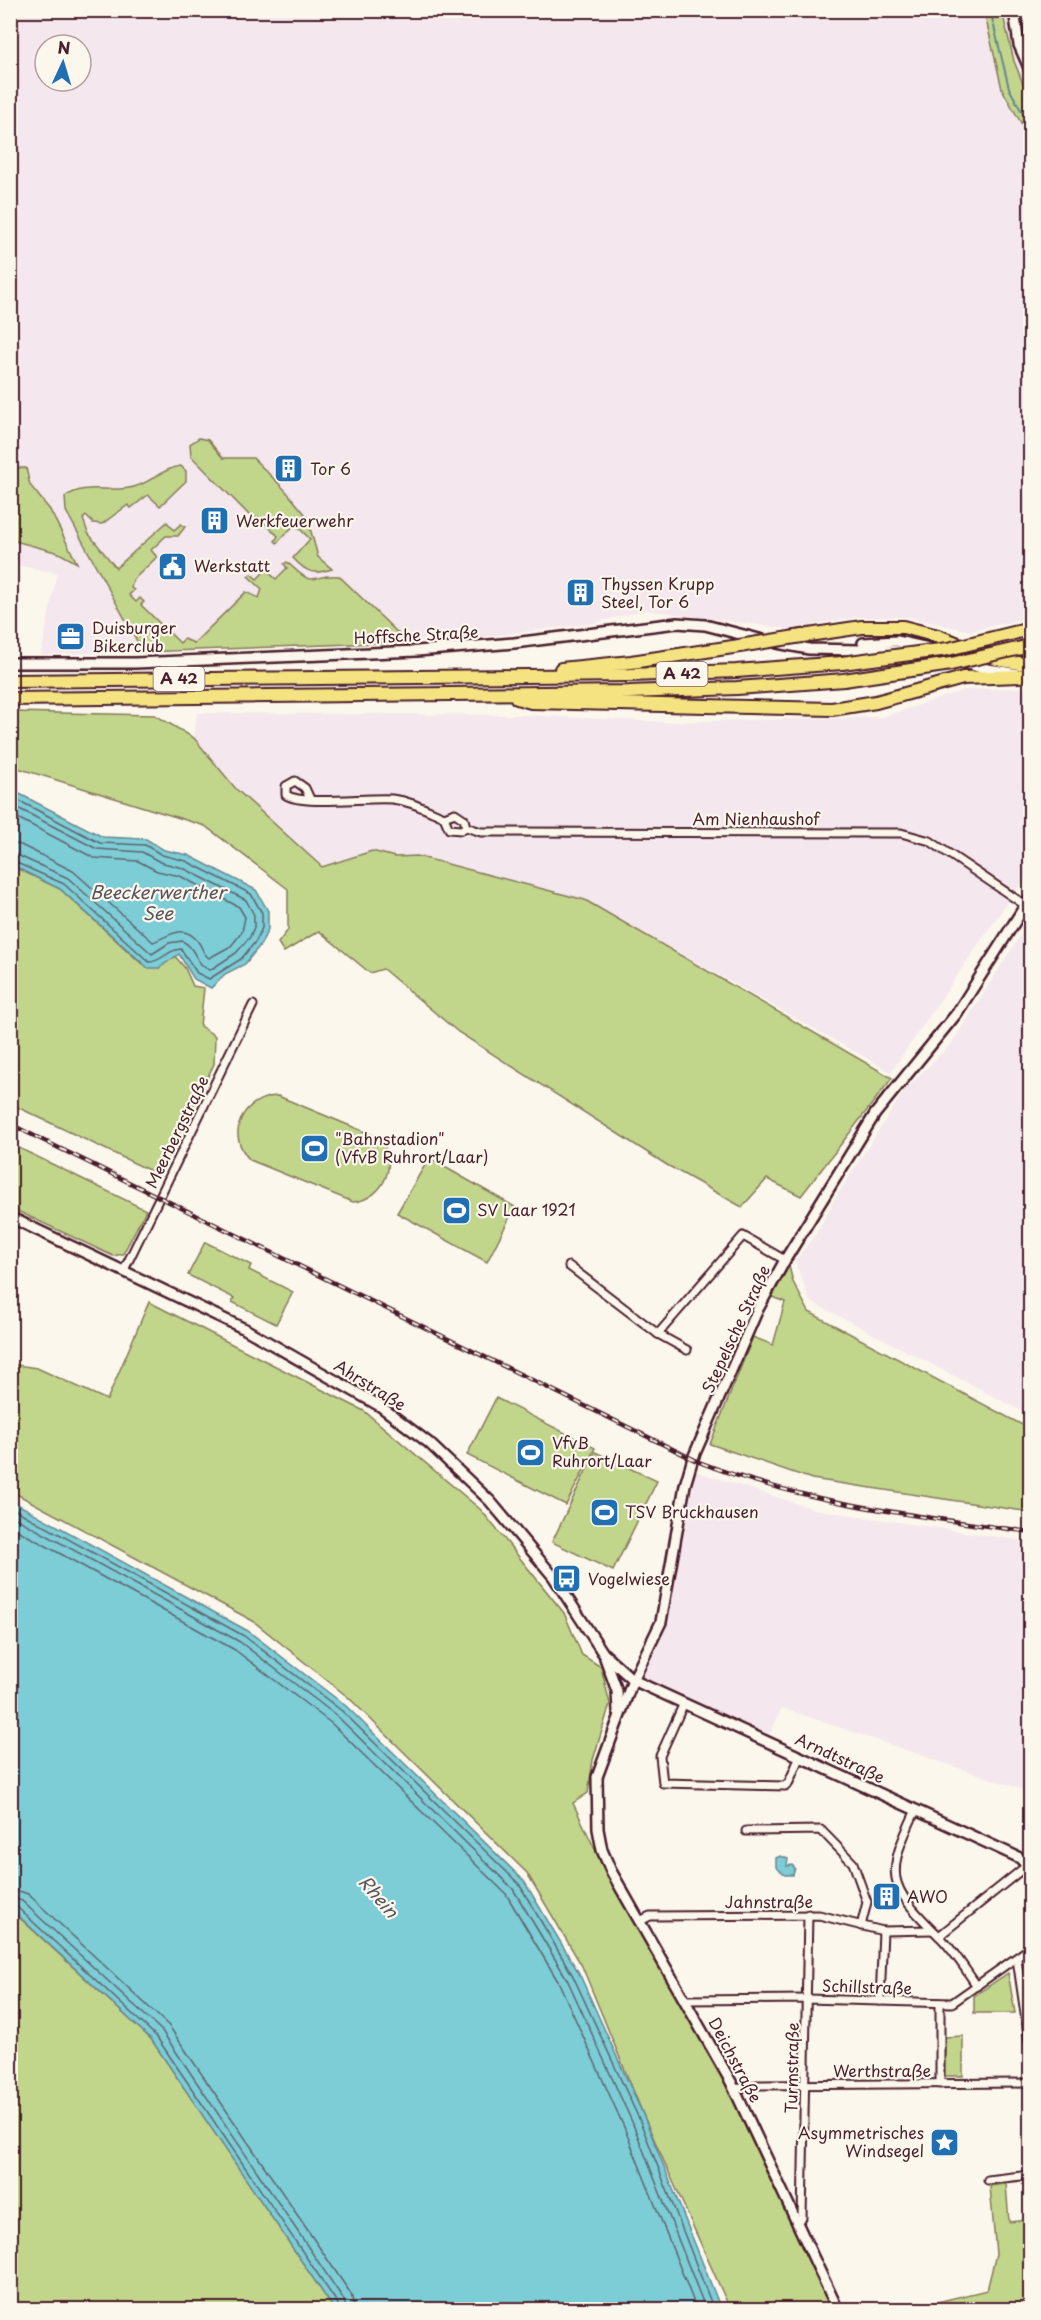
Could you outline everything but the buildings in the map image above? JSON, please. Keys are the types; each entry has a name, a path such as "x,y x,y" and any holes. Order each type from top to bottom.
{"highway":[{"path":"521,676 862,627 903,627 938,636 1028,670"},
{"name":"A 42","path":"10,681 521,676 736,671 842,663 948,649 1030,629"},
{"name":"A 42","path":"10,699 501,694 726,689 844,680 951,664 1030,646"},
{"path":"501,694 531,702 832,709 876,702 951,681 1028,670"}],"street":[{"path":"1014,10 1019,45 1030,70"},
{"name":"Hoffsche Straße","path":"10,663 135,663 417,651 514,643 677,623 705,625 759,639 819,649 880,648 1028,670"},
{"name":"Hoffsche Straße","path":"819,649 897,641 1028,670"},
{"name":"Am Nienhaushof","path":"310,799 393,799 410,802 444,817 449,829 461,830 466,827 481,832 901,833 930,841 1028,901"},
{"name":"Am Nienhaushof","path":"444,817 455,813 465,819 466,827"},
{"name":"Stepelsche Straße","path":"598,1828 597,1777 618,1716 661,1622 688,1470 758,1309 785,1260 875,1114 957,1013 1028,901"},
{"name":"Meerbergstraße","path":"124,1270 253,1005"},
{"name":"Ahrstraße","path":"10,1216 245,1329 380,1406 429,1443 485,1495 553,1575 603,1653 633,1680"},
{"path":"658,1334 742,1236 785,1260"},
{"path":"569,1266 658,1334 687,1350"},
{"path":"603,1653 617,1691 618,1716"},
{"name":"Arndtstraße","path":"633,1680 1020,1858 1029,1866"},
{"path":"684,1703 660,1756 663,1784 785,1786 800,1756"},
{"path":"916,1810 897,1848 895,1880 903,1897 939,1936 977,1986"},
{"name":"Deichstraße","path":"598,1828 602,1850 611,1871 735,2089 838,2310"},
{"path":"746,1831 821,1830 853,1863 867,1902 861,1926"},
{"path":"939,1936 1029,1866"},
{"name":"Jahnstraße","path":"640,1921 650,1916 808,1914 883,1931 932,1930"},
{"name":"Turmstraße","path":"798,2221 802,2218 808,1914"},
{"path":"880,2001 883,1931"},
{"name":"Schillstraße","path":"686,2000 807,1999 952,2003 1030,1948"},
{"path":"1017,1959 1030,2048"},
{"path":"940,2003 940,2084"},
{"name":"Werthstraße","path":"735,2089 758,2085 1030,2083"},
{"path":"988,2180 1030,2175"}],"shaded area":[{"path":"11,11 1030,11 1030,617 971,631 907,617 857,617 790,629 645,610 594,623 474,638 213,648 404,638 332,575 313,580 305,579 287,567 276,579 257,580 250,574 248,577 262,589 262,595 258,598 246,593 194,643 184,639 180,643 140,605 144,602 141,599 136,603 129,595 133,580 157,557 151,550 175,530 167,522 116,569 88,533 83,519 86,516 111,519 128,504 132,508 148,495 169,467 153,479 130,488 75,489 65,497 66,511 142,651 41,655 57,573 11,564 10,540 59,553 75,562 50,510 30,485 26,468 11,468","holes":["208,440 223,458 253,458 305,514 278,537 258,516 254,520 191,456 189,448","307,518 318,557 332,570 293,558 310,539"]},
{"path":"1030,687 1030,873 1008,901 891,1072 585,900 417,856 395,857 372,851 322,867 236,789 194,738 197,713 521,715 666,722 882,717 965,690"},
{"path":"1030,920 1030,1415 810,1301 795,1261 816,1234 836,1197 905,1090 952,1043"},
{"path":"694,1471 817,1510 1030,1542 1030,1792 782,1708 769,1735 640,1676 666,1624"}],"green space":[{"path":"984,11 1002,11 1014,61 1030,101 1030,139 1002,89"},
{"path":"199,438 208,440 223,458 253,458 305,514 277,543 275,541 278,536 258,517 254,520 191,456 190,444"},
{"path":"181,466 186,471 186,481 160,506 148,495 131,508 128,505 102,524 93,523 86,516 83,519 88,533 116,568 167,522 174,530 181,524 185,527 178,536 166,536 151,550 157,557 133,580 131,588 134,590 129,595 136,602 140,598 144,602 141,605 180,643 184,639 194,643 246,592 259,598 262,589 248,576 251,574 257,579 266,570 276,579 287,568 284,564 287,562 308,579 339,576 404,639 403,642 143,652 66,511 65,497 87,489 129,488 143,484 174,467"},
{"path":"10,468 26,468 30,485 50,510 77,563 59,553 11,540"},
{"path":"307,517 318,557 332,569 320,572 306,570 293,558 310,539 298,527"},
{"path":"11,712 155,715 194,738 236,789 322,867 372,851 395,857 417,856 585,900 892,1078 801,1196 767,1179 742,1207 667,1165 458,1032 383,969 370,973 319,931 284,952 278,943 288,930 288,889 205,826 11,766"},
{"path":"10,865 60,889 141,963 159,968 174,955 185,968 193,986 204,988 200,1026 215,1036 214,1064 159,1175 11,1104"},
{"name":"\"Bahnstadion\" (VfvB Ruhrort/Laar)","path":"278,1096 377,1137 388,1156 388,1167 386,1177 374,1194 353,1202 250,1160 242,1150 238,1139 241,1118 255,1103"},
{"path":"11,1144 146,1210 123,1254 113,1256 11,1208"},
{"name":"SV Laar 1921","path":"429,1158 515,1207 487,1262 397,1213"},
{"path":"205,1242 251,1265 249,1270 293,1292 276,1324 232,1302 234,1298 188,1275"},
{"path":"789,1266 793,1282 809,1312 1030,1429 1030,1512 812,1479 710,1444 753,1337 773,1345 785,1302 772,1297"},
{"path":"149,1302 364,1411 481,1510 564,1613 582,1655 601,1667 610,1704 593,1760 588,1793 573,1803 601,1862 725,2083 831,2309 730,2309 645,2119 582,1966 527,1873 349,1698 253,1621 11,1491 10,1364 37,1368 107,1400"},
{"name":"VfvB Ruhrort/Laar","path":"496,1398 595,1448 566,1505 467,1455"},
{"name":"TSV Bruckhausen","path":"595,1452 657,1481 613,1571 552,1542"},
{"path":"10,1909 151,2039 334,2309 11,2309"},
{"path":"1008,1973 1015,2013 974,2013 974,1996"},
{"path":"963,2036 963,2076 944,2076 945,2037"},
{"path":"1006,2184 1009,2222 1027,2220 1030,2238 1030,2309 938,2309 937,2302 987,2290 996,2254 990,2186"}],"water":[{"name":"Beeckerwerther See","path":"10,789 103,837 146,839 164,850 188,855 256,890 268,911 268,929 261,944 245,964 225,974 211,988 194,979 179,954 159,968 148,968 60,889 11,865"},
{"name":"Rhein","path":"10,1500 248,1631 346,1706 524,1881 579,1973 645,2119 721,2309 334,2309 151,2039 11,1909"},
{"path":"780,1856 788,1859 787,1866 792,1865 795,1868 793,1875 785,1875 776,1867 776,1858"}],"waterway":[{"path":"990,10 1009,88 1030,127"}],"railway":[{"path":"10,1124 699,1462 780,1488 863,1507 1030,1532"}],"place":[{"name":"Tor 6","path":"289,469"},
{"name":"Werkfeuerwehr","path":"215,521"},
{"name":"Werkstatt","path":"173,566"},
{"name":"Thyssen Krupp Steel, Tor 6","path":"580,593"},
{"name":"Duisburger Bikerclub","path":"71,637"},
{"name":"\"Bahnstadion\" (VfvB Ruhrort/Laar)","path":"314,1148"},
{"name":"SV Laar 1921","path":"456,1210"},
{"name":"VfvB Ruhrort/Laar","path":"531,1452"},
{"name":"TSV Bruckhausen","path":"604,1512"},
{"name":"Vogelwiese","path":"567,1579"},
{"name":"AWO","path":"886,1897"},
{"name":"Asymmetrisches Windsegel","path":"945,2142"}]}
